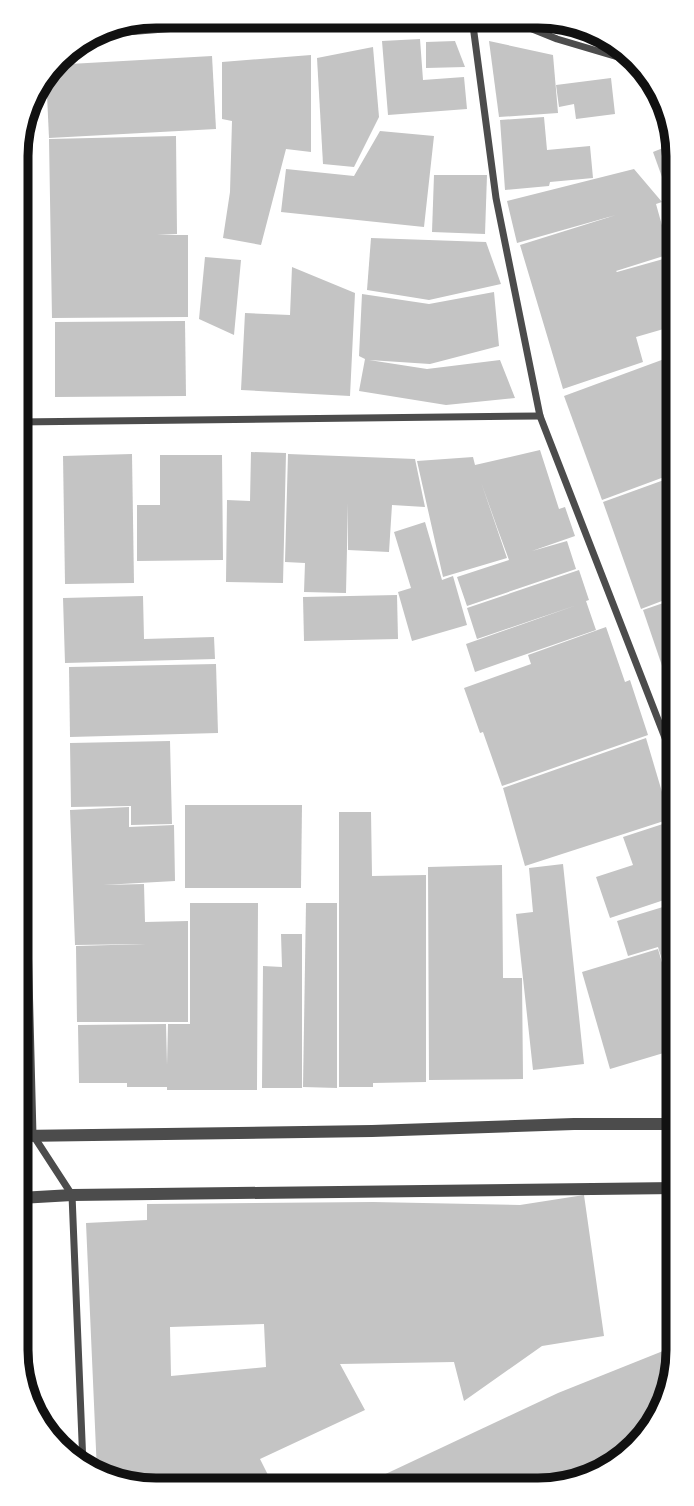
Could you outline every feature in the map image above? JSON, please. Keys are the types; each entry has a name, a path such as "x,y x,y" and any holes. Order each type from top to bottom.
{"street":[{"path":"122,32 177,28"},
{"path":"473,28 496,198 540,416 666,740"},
{"path":"530,28 620,58"},
{"path":"28,422 540,416"},
{"path":"28,1135 372,1131 573,1124 666,1125"},
{"path":"28,1138 72,1195 83,1454"},
{"path":"28,1198 666,1188"}],"building":[{"path":"420,39 423,80 464,77 467,109 388,115 382,41"},
{"path":"455,41 465,67 426,68 426,42"},
{"path":"489,41 553,55 558,113 499,117"},
{"path":"373,47 379,117 354,167 323,164 317,58"},
{"path":"311,55 311,152 286,149 261,245 223,238 230,192 232,121 222,119 222,62"},
{"path":"212,56 216,129 49,138 47,89 67,64"},
{"path":"611,78 615,114 576,119 574,104 559,107 556,85"},
{"path":"544,117 547,150 590,146 593,178 505,190 500,120"},
{"path":"380,131 434,136 424,227 281,212 286,169 354,176"},
{"path":"176,136 177,234 157,235 188,235 188,317 52,318 49,139"},
{"path":"665,147 666,188 653,152"},
{"path":"634,169 662,202 656,204 666,240 666,255 616,271 666,258 666,328 636,337 643,362 563,389 520,245 616,215 517,243 507,201"},
{"path":"434,175 487,175 485,234 432,232"},
{"path":"371,238 486,242 501,284 429,300 367,290"},
{"path":"205,257 241,260 234,335 199,319"},
{"path":"292,267 355,293 350,396 241,390 245,313 290,315"},
{"path":"494,292 499,346 430,364 369,360 427,369 500,360 515,398 446,405 359,391 365,359 359,356 362,294 429,304"},
{"path":"185,321 186,396 55,397 55,322"},
{"path":"666,358 666,476 602,500 564,396"},
{"path":"540,450 559,509 565,507 575,536 532,551 567,541 576,569 467,606 457,577 509,560 481,482 507,558 443,577 417,461 473,457 475,465"},
{"path":"251,452 286,453 283,583 226,582 227,500 250,501"},
{"path":"132,454 134,583 65,584 63,456"},
{"path":"288,454 415,459 425,507 392,505 389,552 348,550 348,503 346,593 304,592 305,563 285,562"},
{"path":"160,455 222,455 223,560 137,561 137,505 160,505"},
{"path":"666,479 666,599 641,609 603,502"},
{"path":"425,522 442,580 453,576 467,625 412,641 398,592 411,588 394,532"},
{"path":"579,570 596,630 475,672 466,644 577,605 477,639 467,608"},
{"path":"397,595 398,639 304,641 303,597"},
{"path":"143,596 144,639 214,637 215,659 65,663 63,598"},
{"path":"666,602 666,677 643,610"},
{"path":"606,627 625,682 630,680 648,735 502,786 464,688 531,664 528,655"},
{"path":"216,664 218,733 70,737 69,667"},
{"path":"646,738 666,806 666,820 525,866 503,788"},
{"path":"170,741 172,824 131,825 131,806 71,807 70,743"},
{"path":"185,805 302,805 301,888 185,888"},
{"path":"129,807 129,827 174,825 175,881 103,885 144,884 145,922 188,921 188,1022 77,1022 76,946 146,944 75,945 70,810"},
{"path":"339,812 371,812 372,876 426,875 426,1082 339,1087"},
{"path":"666,823 666,899 610,918 596,877 633,865 623,837"},
{"path":"563,864 584,1064 533,1070 516,914 533,912 529,868"},
{"path":"502,865 503,978 522,978 523,1079 429,1080 428,867"},
{"path":"190,903 258,903 257,1090 167,1090 167,1087 127,1087 127,1083 79,1083 78,1025 166,1024 167,1065 168,1024 190,1024"},
{"path":"306,903 337,903 337,1088 303,1087"},
{"path":"666,906 666,973 658,947 628,956 617,921"},
{"path":"281,934 302,934 302,1088 262,1088 263,966 282,967"},
{"path":"658,949 666,976 666,1052 610,1069 582,972"},
{"path":"584,1195 604,1336 542,1346 464,1401 454,1362 340,1364 365,1410 260,1459 270,1478 139,1477 97,1463 86,1223 147,1220 147,1204 373,1202 520,1205","holes":["264,1324 266,1367 171,1376 170,1327"]},
{"path":"666,1350 664,1375 653,1407 623,1446 595,1465 555,1477 377,1478 558,1393"}]}
